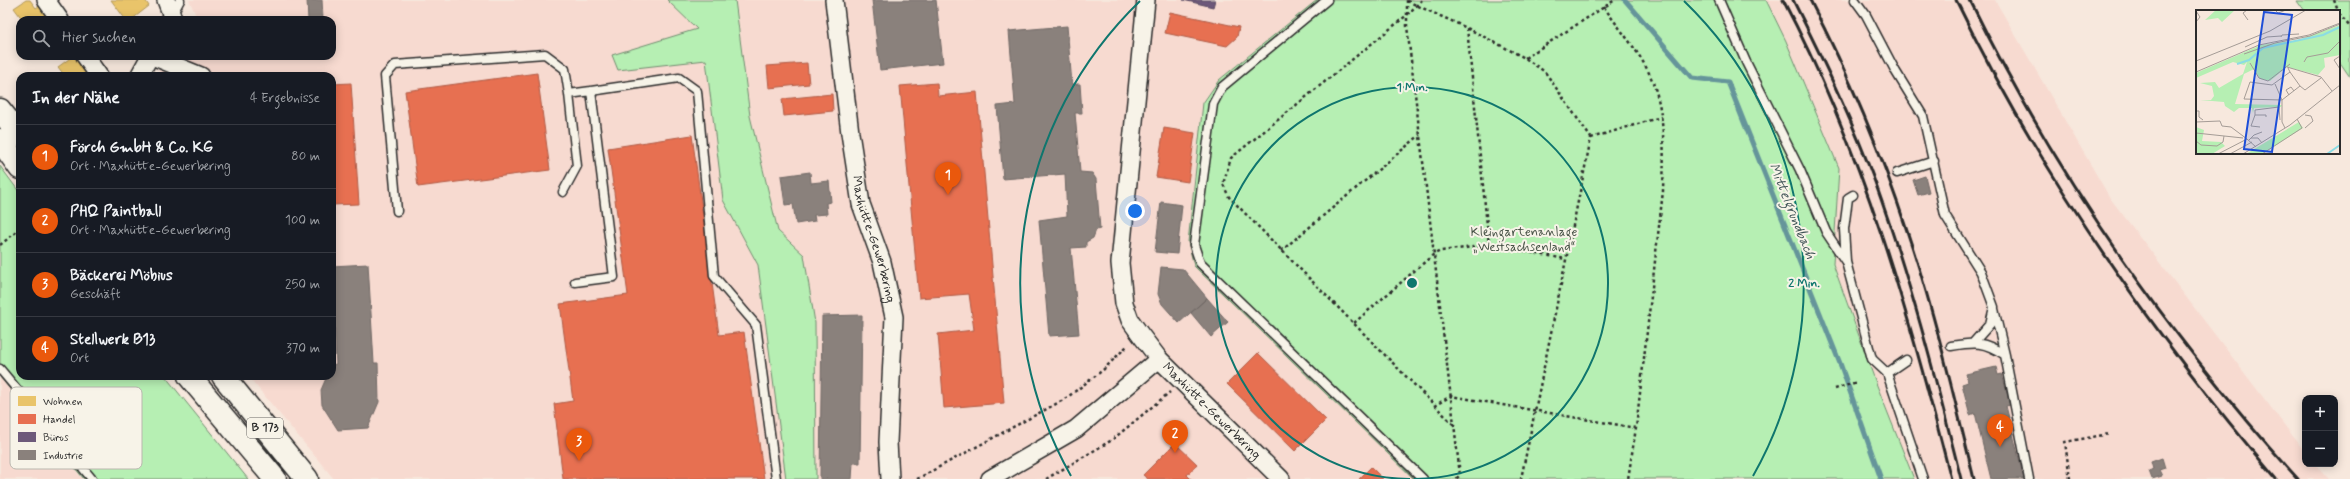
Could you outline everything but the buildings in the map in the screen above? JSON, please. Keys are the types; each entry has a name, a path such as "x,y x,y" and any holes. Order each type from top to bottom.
{"main road":[{"path":"0,110 16,130"},
{"path":"0,140 16,162"},
{"name":"B 173","path":"192,380 275,479"},
{"name":"B 173","path":"226,380 307,479"}],"street":[{"path":"46,0 57,16"},
{"path":"166,0 170,16"},
{"name":"Maxhütte-Gewerbering","path":"834,0 849,126 861,204 882,262 894,317 888,442 890,479"},
{"name":"Maxhütte-Gewerbering","path":"1146,0 1120,263 1124,304 1130,320 1159,359 1281,479"},
{"path":"88,60 96,72"},
{"path":"141,72 149,60"},
{"path":"161,60 191,72"},
{"name":"Maxhütte-Gewerbering","path":"990,479 1076,429 1159,359"}],"lane":[{"path":"172,16 180,0"},
{"path":"1327,0 1222,87 1212,104 1194,245 1200,263 1423,479"},
{"path":"1719,0 1746,62 1800,170 1826,232 1846,262"},
{"path":"1855,0 1866,15 1896,72 1923,116 1945,215 1981,272 1994,308 2030,479"},
{"path":"397,211 385,76 395,65 544,54 565,69 577,166 563,192"},
{"path":"569,94 679,78 696,91 714,276 756,325 776,479"},
{"path":"575,282 614,277 591,92"},
{"path":"1897,173 1934,161"},
{"path":"1853,195 1848,198 1844,229 1846,262 1872,359 1887,372 1923,479"},
{"path":"1974,342 1990,324 1994,308"},
{"path":"1951,346 1974,342 1991,346 2005,355"},
{"path":"1887,372 1906,360"},
{"path":"0,369 15,387"},
{"path":"84,469 92,479"}],"path":[{"path":"1456,479 1460,475 1420,135 1407,15 1407,0 1467,28 1525,58 1545,72 1591,138 1521,479"},
{"path":"1422,0 1407,15 1231,158 1223,184 1229,197 1454,425"},
{"path":"1525,58 1615,0"},
{"path":"2334,0 2337,10"},
{"path":"1604,7 1649,73 1658,99 1661,117 1664,191 1636,428 1628,479"},
{"path":"2340,15 2350,28"},
{"path":"1467,28 1489,245"},
{"path":"1591,138 1661,117"},
{"path":"1281,251 1420,135"},
{"path":"0,245 16,232"},
{"path":"1354,323 1434,254 1441,251 1489,245 1566,259"},
{"path":"917,479 1065,399 1103,370 1140,334"},
{"path":"1835,389 1857,382"},
{"path":"1046,479 1082,460 1112,440 1166,395 1184,383"},
{"path":"1434,406 1451,396 1636,428"},
{"path":"2070,479 2065,442 2109,434"}],"shaded area":[{"path":"189,0 1317,0 1219,80 1194,266 1414,479 334,479 251,380 336,380 336,72 158,72 166,60 336,60 336,16 193,16 195,13"},
{"path":"1766,0 1995,0 2110,198 2302,448 2302,467 2318,467 2329,479 1914,479 1876,383 1833,263 1839,168 1786,41"},
{"path":"0,377 10,389 10,469 75,469 83,479 0,479"}],"green space":[{"path":"667,0 735,0 750,116 778,231 804,255 815,323 816,479 786,479 758,265 723,200 706,60 618,70 612,55 697,29"},
{"name":"Kleingartenanlage „Westsachsenland“","path":"1317,0 1766,0 1786,41 1839,168 1833,264 1876,383 1914,479 1414,479 1194,266 1188,242 1203,103 1219,80"},
{"path":"2296,0 2350,0 2350,77 2340,62 2340,10 2303,10"},
{"path":"0,166 16,188 16,380 168,380 248,479 84,479 76,469 142,469 142,387 10,387 10,389 0,377"}],"waterway":[{"name":"Mittelgrundbach","path":"1625,0 1692,78 1728,82 1841,366 1881,479"}],"railway":[{"path":"1783,0 1837,115 1860,174 1900,295 1951,479"},
{"path":"1793,0 1837,90 1857,136 1888,219 1911,292 1961,479"},
{"path":"1810,0 1864,115 1898,204 1918,264 1935,325 1974,479"},
{"path":"1956,0 2024,127 2061,188 2101,249 2186,367 2230,424 2276,479"},
{"path":"1970,0 2003,65 2039,129 2077,191 2117,251 2159,310 2204,368 2298,479"}],"place":[{"name":"Förch GmbH & Co. KG","path":"948,195"},
{"name":"Stellwerk B13","path":"2000,447"},
{"name":"PHQ Paintball","path":"1175,453"},
{"name":"Bäckerei Möbius","path":"579,461"}]}
